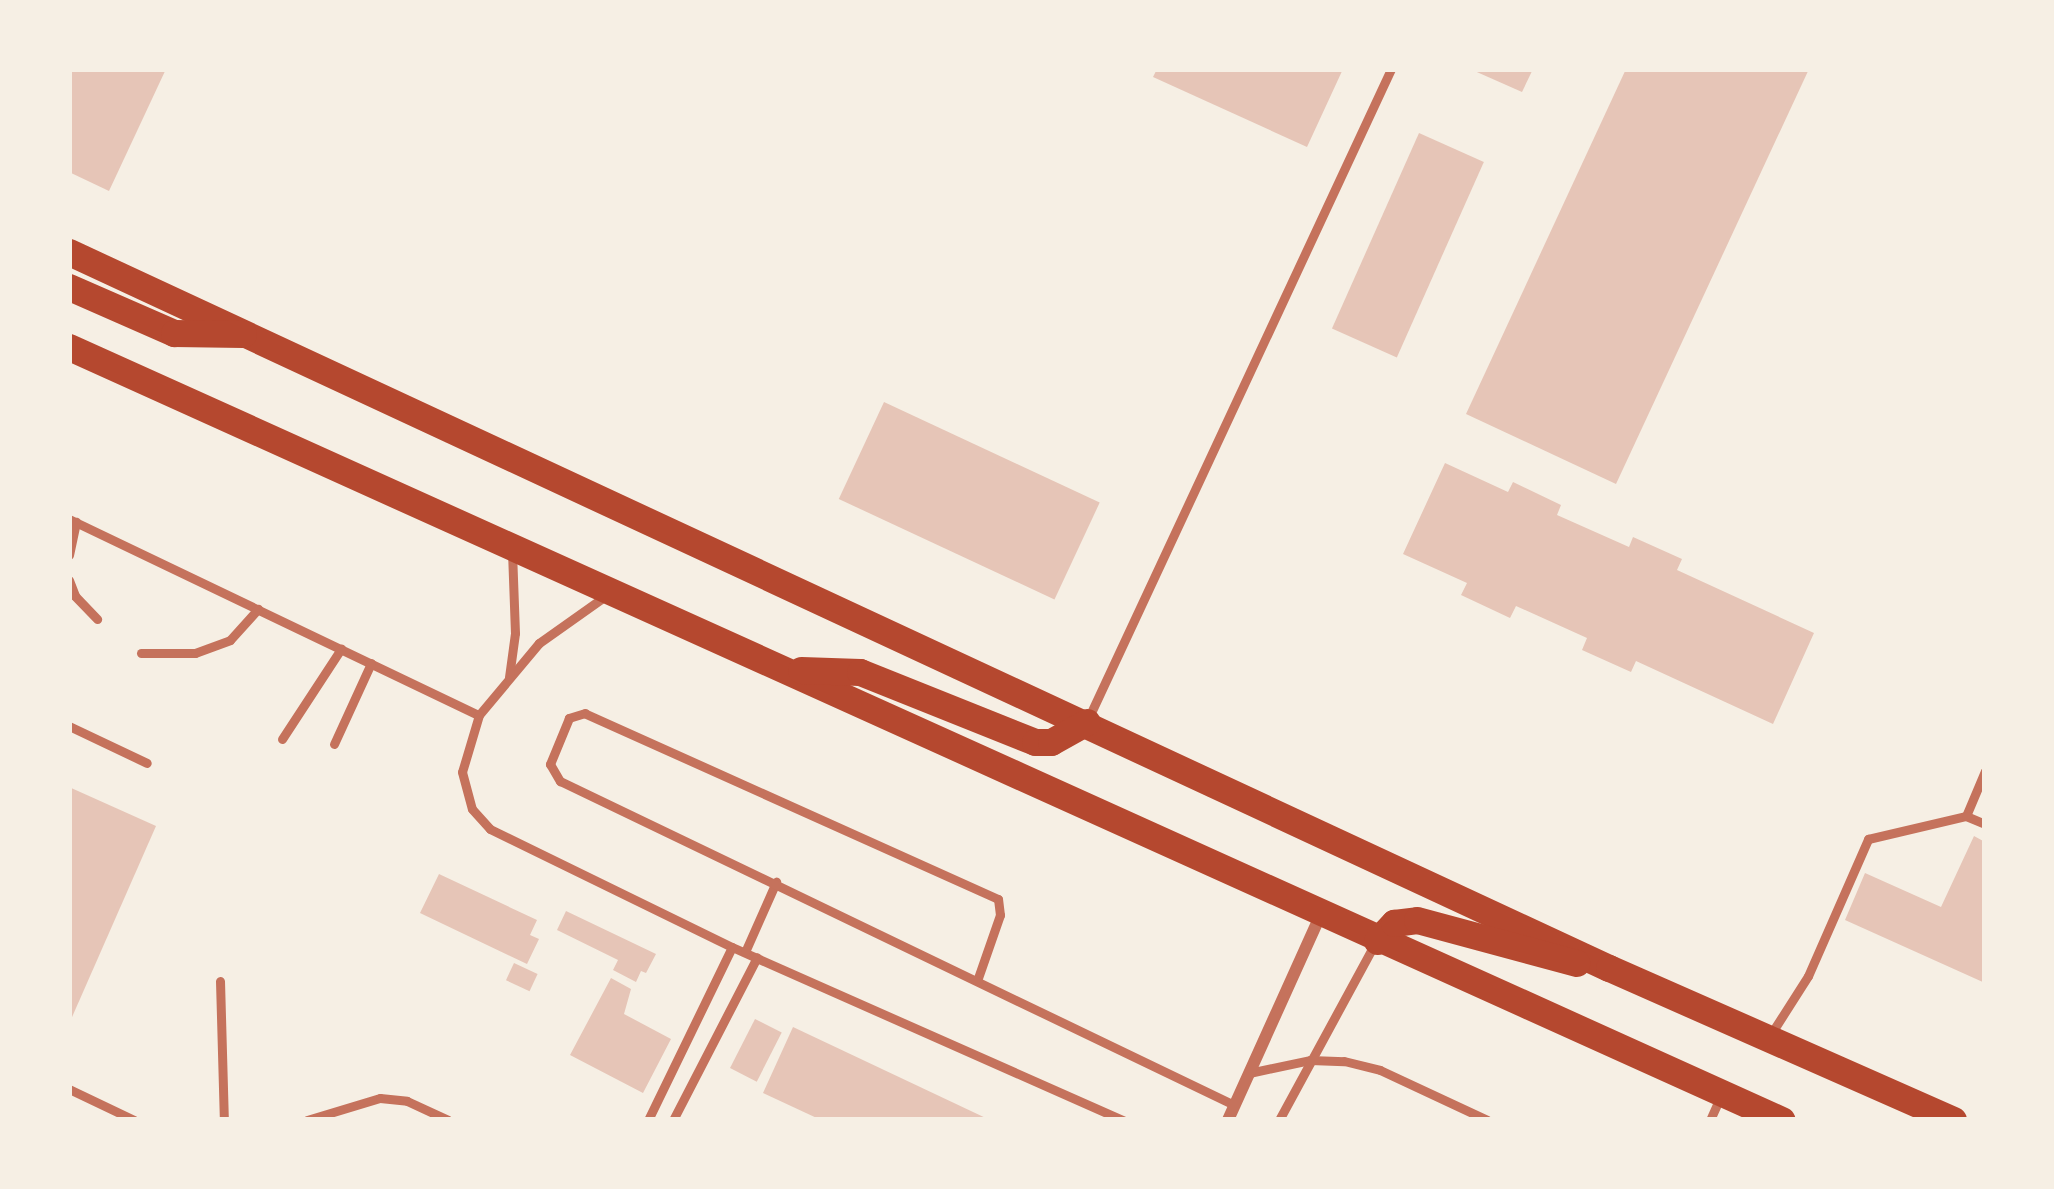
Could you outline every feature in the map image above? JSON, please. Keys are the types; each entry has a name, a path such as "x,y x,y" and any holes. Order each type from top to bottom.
{"main road":[{"path":"69,252 1610,968 1954,1120"},
{"path":"69,287 174,333 253,334"},
{"path":"69,347 1782,1120"},
{"path":"785,669 860,672 1035,742 1051,742 1087,722"},
{"path":"1377,940 1394,923 1417,920 1544,958 1610,968"}],"street":[{"path":"1228,1120 1322,913"}],"lane":[{"path":"1087,722 1390,69"},
{"path":"69,555 72,521 479,715"},
{"path":"509,676 515,611 512,544"},
{"path":"69,580 75,596 97,619"},
{"path":"614,591 574,614 509,676 479,715 462,772 472,809 490,829 733,947 1123,1120"},
{"path":"141,653 195,653 230,640 258,609"},
{"path":"282,739 341,649"},
{"path":"334,744 370,663"},
{"path":"978,978 1000,915 998,899 586,713 569,718 550,764 560,781 1234,1105"},
{"path":"69,726 147,763"},
{"path":"1966,816 1985,771"},
{"path":"1768,1038 1808,976 1868,839 1966,816 1985,824"},
{"path":"745,952 776,882"},
{"path":"1279,1120 1377,940"},
{"path":"648,1120 733,947"},
{"path":"674,1120 757,957"},
{"path":"220,982 224,1120"},
{"path":"1249,1073 1310,1060 1345,1060 1381,1070 1487,1120"},
{"path":"69,1089 134,1120"},
{"path":"1710,1120 1723,1092"},
{"path":"307,1120 380,1098 448,1120"},
{"path":"420,1120 431,1111"}],"building":[{"path":"69,69 166,69 109,191 69,172"},
{"path":"1157,69 1343,69 1307,147 1153,77"},
{"path":"1470,69 1533,69 1522,92"},
{"path":"1626,69 1809,69 1616,484 1466,414"},
{"path":"1419,133 1484,162 1397,357 1332,328"},
{"path":"884,402 1100,503 1054,600 839,499"},
{"path":"1445,463 1508,492 1513,482 1561,505 1557,515 1629,547 1633,537 1682,559 1677,570 1814,633 1773,724 1636,661 1631,672 1582,650 1587,638 1516,606 1510,618 1461,595 1467,583 1403,554"},
{"path":"69,787 156,826 69,1024"},
{"path":"1974,836 1985,842 1985,983 1845,920 1865,873 1941,907"},
{"path":"439,874 537,920 530,935 539,939 527,964 420,913"},
{"path":"566,911 656,954 646,973 641,971 636,982 613,970 618,960 557,930"},
{"path":"514,963 538,974 530,991 506,980"},
{"path":"611,978 631,989 624,1014 671,1039 643,1093 570,1055"},
{"path":"755,1019 782,1033 757,1082 730,1068"},
{"path":"793,1027 990,1120 821,1120 763,1093"}]}
